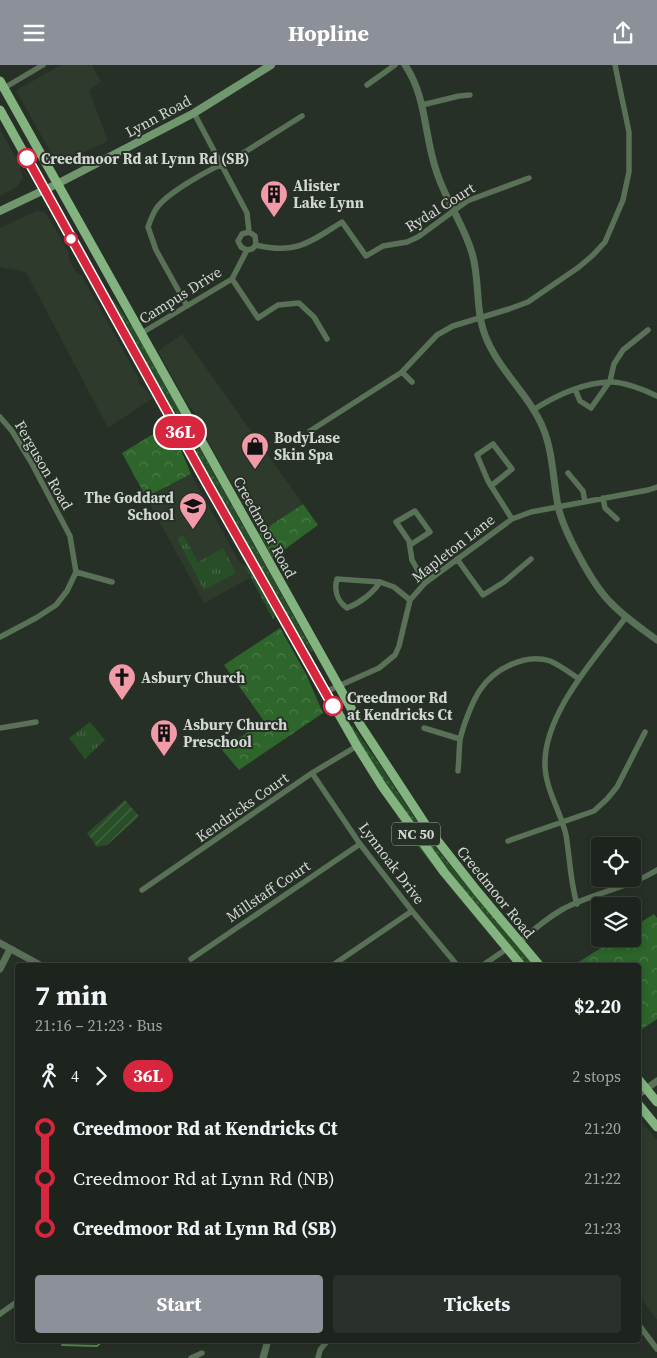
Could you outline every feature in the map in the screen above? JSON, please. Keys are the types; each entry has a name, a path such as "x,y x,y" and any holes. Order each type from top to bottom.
{"main road":[{"name":"Lynn Road","path":"0,211 57,184 194,113 271,65"},
{"name":"Creedmoor Road","path":"2,85 337,686 376,751 423,822 537,963"},
{"name":"Creedmoor Road","path":"0,110 356,746 420,840 519,963"},
{"path":"642,1092 657,1103"},
{"path":"641,1107 657,1127"}],"street":[{"path":"2,85 43,65"},
{"path":"367,85 395,65"},
{"path":"405,65 418,90 436,172 472,253 477,279 480,317 485,334 503,369 533,409 543,429 550,457 558,507 567,532 590,574 608,601 657,640"},
{"path":"310,431 402,372 437,335 453,326 528,302 579,267 605,242 622,200 629,172 629,132 615,65"},
{"path":"422,105 470,95"},
{"path":"194,113 247,213 249,232"},
{"path":"188,306 156,249 148,227 156,209 172,194 221,164 232,160 302,116"},
{"name":"Rydal Court","path":"256,245 280,249 296,248 310,242 342,222 366,256 383,246 407,242 418,237 467,201 528,178"},
{"path":"249,232 255,236 256,245 252,249 247,250 241,247 238,241 242,234 249,232"},
{"name":"Campus Drive","path":"140,334 232,279 247,250"},
{"path":"232,279 258,318 278,305 299,303 314,317 327,339"},
{"path":"575,389 580,401 591,408 610,381 614,364 623,350 648,330"},
{"path":"402,372 412,382"},
{"path":"533,409 575,389 610,381 638,388 657,396"},
{"name":"Ferguson Road","path":"0,417 12,431 31,462 70,537 76,572"},
{"path":"491,485 512,469 493,444 477,455 491,485 512,519"},
{"path":"568,473 583,491 585,502"},
{"name":"Mapleton Lane","path":"325,693 379,668 395,655 410,600 425,583 512,519 531,512 657,487"},
{"path":"603,498 605,508 617,519"},
{"path":"410,545 430,532 415,511 396,522 410,545 412,560 425,583"},
{"path":"457,559 483,595 504,582 530,559"},
{"path":"0,637 56,605 67,591 76,572 112,583"},
{"path":"380,582 375,590 353,606 347,608 337,596 337,579 380,582 394,587 410,600"},
{"path":"577,903 573,889 566,836 548,785 545,767 546,751 555,722 566,698 626,617"},
{"path":"458,771 460,739 480,689 488,681 514,663 532,658 550,661 579,679"},
{"path":"0,728 36,722"},
{"path":"424,728 460,739"},
{"path":"508,841 594,811 608,799 617,787 645,732"},
{"name":"Kendricks Court","path":"142,890 312,773 356,746"},
{"name":"Lynnoak Drive","path":"312,773 360,844 454,963"},
{"name":"Millstaff Court","path":"191,959 360,844"},
{"path":"520,942 544,921 563,909 642,879 657,870"},
{"path":"336,963 412,911"},
{"path":"0,943 36,963"},
{"path":"486,963 508,948"},
{"path":"0,969 10,949"},
{"path":"642,1092 657,1081"},
{"path":"0,1314 15,1303"},
{"path":"641,1328 657,1349"},
{"path":"264,1358 267,1343"},
{"path":"318,1358 320,1350 326,1343"},
{"path":"191,1358 202,1353"}],"shaded area":[{"path":"61,65 92,65 101,82 89,90 108,141 62,163 55,160 17,92 18,89"},
{"path":"0,129 19,164 23,178 17,187 0,196"},
{"path":"36,211 44,212 48,216 69,253 69,260 76,272 82,276 138,377 139,383 153,398 108,428 26,272 0,267 0,228"},
{"path":"182,334 303,504 259,533 201,429 198,423 199,418 186,402 158,351"},
{"name":"The Goddard School","path":"191,474 250,578 204,603 146,497"},
{"path":"641,1121 657,1140 657,1320 641,1298"}],"green space":[{"path":"113,299 133,328 313,651 311,652 294,628 110,301"},
{"path":"168,425 191,474 146,497 122,453"},
{"path":"303,504 318,525 273,558 259,533"},
{"path":"183,535 198,562 223,548 236,573 204,590 177,538"},
{"path":"244,565 248,568 276,616 273,619"},
{"path":"280,628 306,674 323,713 239,770 222,750 264,721 224,665"},
{"path":"90,722 105,740 85,759 69,738"},
{"path":"352,726 375,758 441,854 533,963 525,963 468,895 426,841 380,775 350,727"},
{"path":"358,757 436,869 495,942 456,895 413,840"},
{"path":"125,800 139,816 107,845 97,847 87,833"},
{"path":"654,914 657,918 657,1019 641,1030 641,963 577,963 602,947 641,947 641,922"}],"waterway":[{"path":"62,1345 97,1346 100,1343"}],"bus line":[{"name":"36L","path":"27,158 333,706"}],"place":[{"name":"Creedmoor Rd at Lynn Rd (SB)","path":"27,158"},
{"name":"Alister Lake Lynn","path":"274,218"},
{"name":"BodyLase Skin Spa","path":"255,470"},
{"name":"The Goddard School","path":"193,530"},
{"name":"Asbury Church","path":"122,701"},
{"name":"Creedmoor Rd at Kendricks Ct","path":"333,706"},
{"name":"Asbury Church Preschool","path":"164,757"}]}
